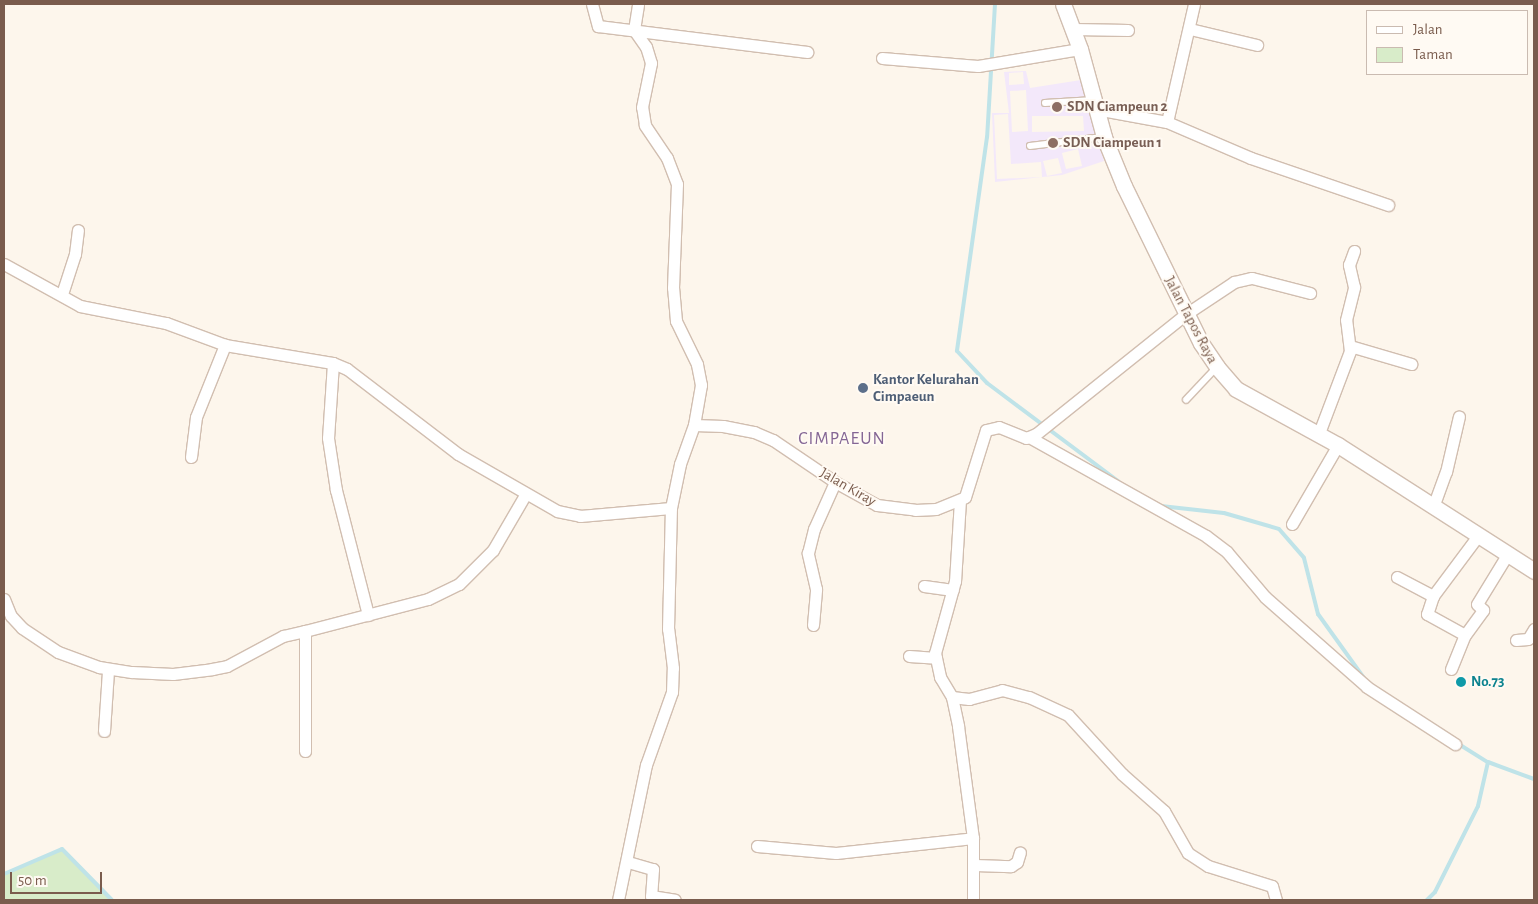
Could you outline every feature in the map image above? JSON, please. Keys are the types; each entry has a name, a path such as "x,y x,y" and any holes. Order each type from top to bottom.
{"main road":[{"name":"Jalan Tapos Raya","path":"1063,4 1080,49 1104,137 1186,314 1217,367 1236,389 1338,445 1477,537 1534,570"}],"street":[{"path":"592,4 598,26 807,52"},
{"path":"618,900 628,862 646,765 668,706 673,682 668,629 672,508 680,464 694,425 701,376 676,321 673,288 676,184 667,158 645,125 642,107 651,63 646,47 634,30 638,4"},
{"path":"1167,122 1190,29 1194,4"},
{"path":"1073,29 1128,30"},
{"path":"1190,29 1257,45"},
{"path":"882,58 993,64 1080,49"},
{"path":"1095,104 1167,122 1251,158 1388,205"},
{"path":"62,294 75,254 78,230"},
{"path":"1319,434 1350,346 1346,320 1354,287 1349,264 1354,251"},
{"path":"4,264 62,294 80,306 166,323 225,345 266,354 332,363 347,369 458,454 525,495 557,511 580,516 672,508"},
{"path":"1032,436 1186,314 1234,282 1247,277 1310,293"},
{"path":"191,458 196,417 225,345"},
{"path":"1350,346 1411,364"},
{"path":"332,363 328,438 336,490 368,615"},
{"path":"1433,507 1446,472 1459,416"},
{"name":"Jalan Kiray","path":"694,425 723,426 754,432 773,440 868,502 894,509 936,509 960,500"},
{"path":"973,900 975,865 973,838 952,697 940,677 936,658 937,640 953,590 960,500 968,490 986,430 999,427 1032,436 1206,536 1227,552 1265,597 1367,687 1455,744"},
{"path":"1292,524 1338,445"},
{"path":"814,624 816,589 808,553 814,529 835,482"},
{"path":"4,599 16,622 40,641 58,652 108,670 173,674 212,669 227,666 282,636 428,599 459,584 492,550 525,495"},
{"path":"1465,635 1427,614 1433,596 1477,537"},
{"path":"1451,669 1465,635 1483,610 1476,604 1507,555"},
{"path":"1398,577 1433,596"},
{"path":"924,586 953,590"},
{"path":"1516,640 1528,639 1534,629"},
{"path":"305,631 305,751"},
{"path":"909,656 936,658"},
{"path":"104,731 108,670"},
{"path":"952,697 973,698 1002,690 1029,697 1068,715 1122,774 1164,812 1188,853 1208,866 1272,886 1276,900"},
{"path":"757,846 836,853 973,838"},
{"path":"975,865 1011,866 1017,862 1020,852"},
{"path":"628,862 653,869 651,896 675,900"}],"lane":[{"path":"1046,103 1095,104"},
{"path":"1030,146 1104,137"},
{"path":"1186,400 1217,367"}],"shaded area":[{"path":"1026,71 1030,88 1081,80 1104,161 1062,175 995,182 992,113 1009,113 1004,72","holes":["1023,72 1024,84 1009,85 1009,73","1026,90 1028,131 1012,132 1010,91","1008,114 1011,164 1041,162 1042,177 997,179 994,115","1032,116 1083,116 1084,131 1032,132","1078,149 1082,166 1066,169 1062,153","1058,158 1062,173 1047,176 1043,161"]}],"green space":[{"path":"62,849 112,900 4,900 4,874"}],"waterway":[{"path":"995,4 987,137 957,351 987,383 1118,481"},
{"path":"1161,506 1224,513 1279,529 1304,558 1318,614 1364,678"},
{"path":"1457,743 1488,762 1534,779"},
{"path":"1427,900 1435,892 1478,806 1488,762"},
{"path":"4,874 62,849 112,900"}],"place":[{"name":"SDN Ciampeun 2","path":"1057,107"},
{"name":"SDN Ciampeun 1","path":"1053,143"},
{"name":"Kantor Kelurahan Cimpaeun","path":"863,388"},
{"name":"No.73","path":"1461,682"}],"district":[{"name":"CIMPAEUN","path":"842,439"}]}
